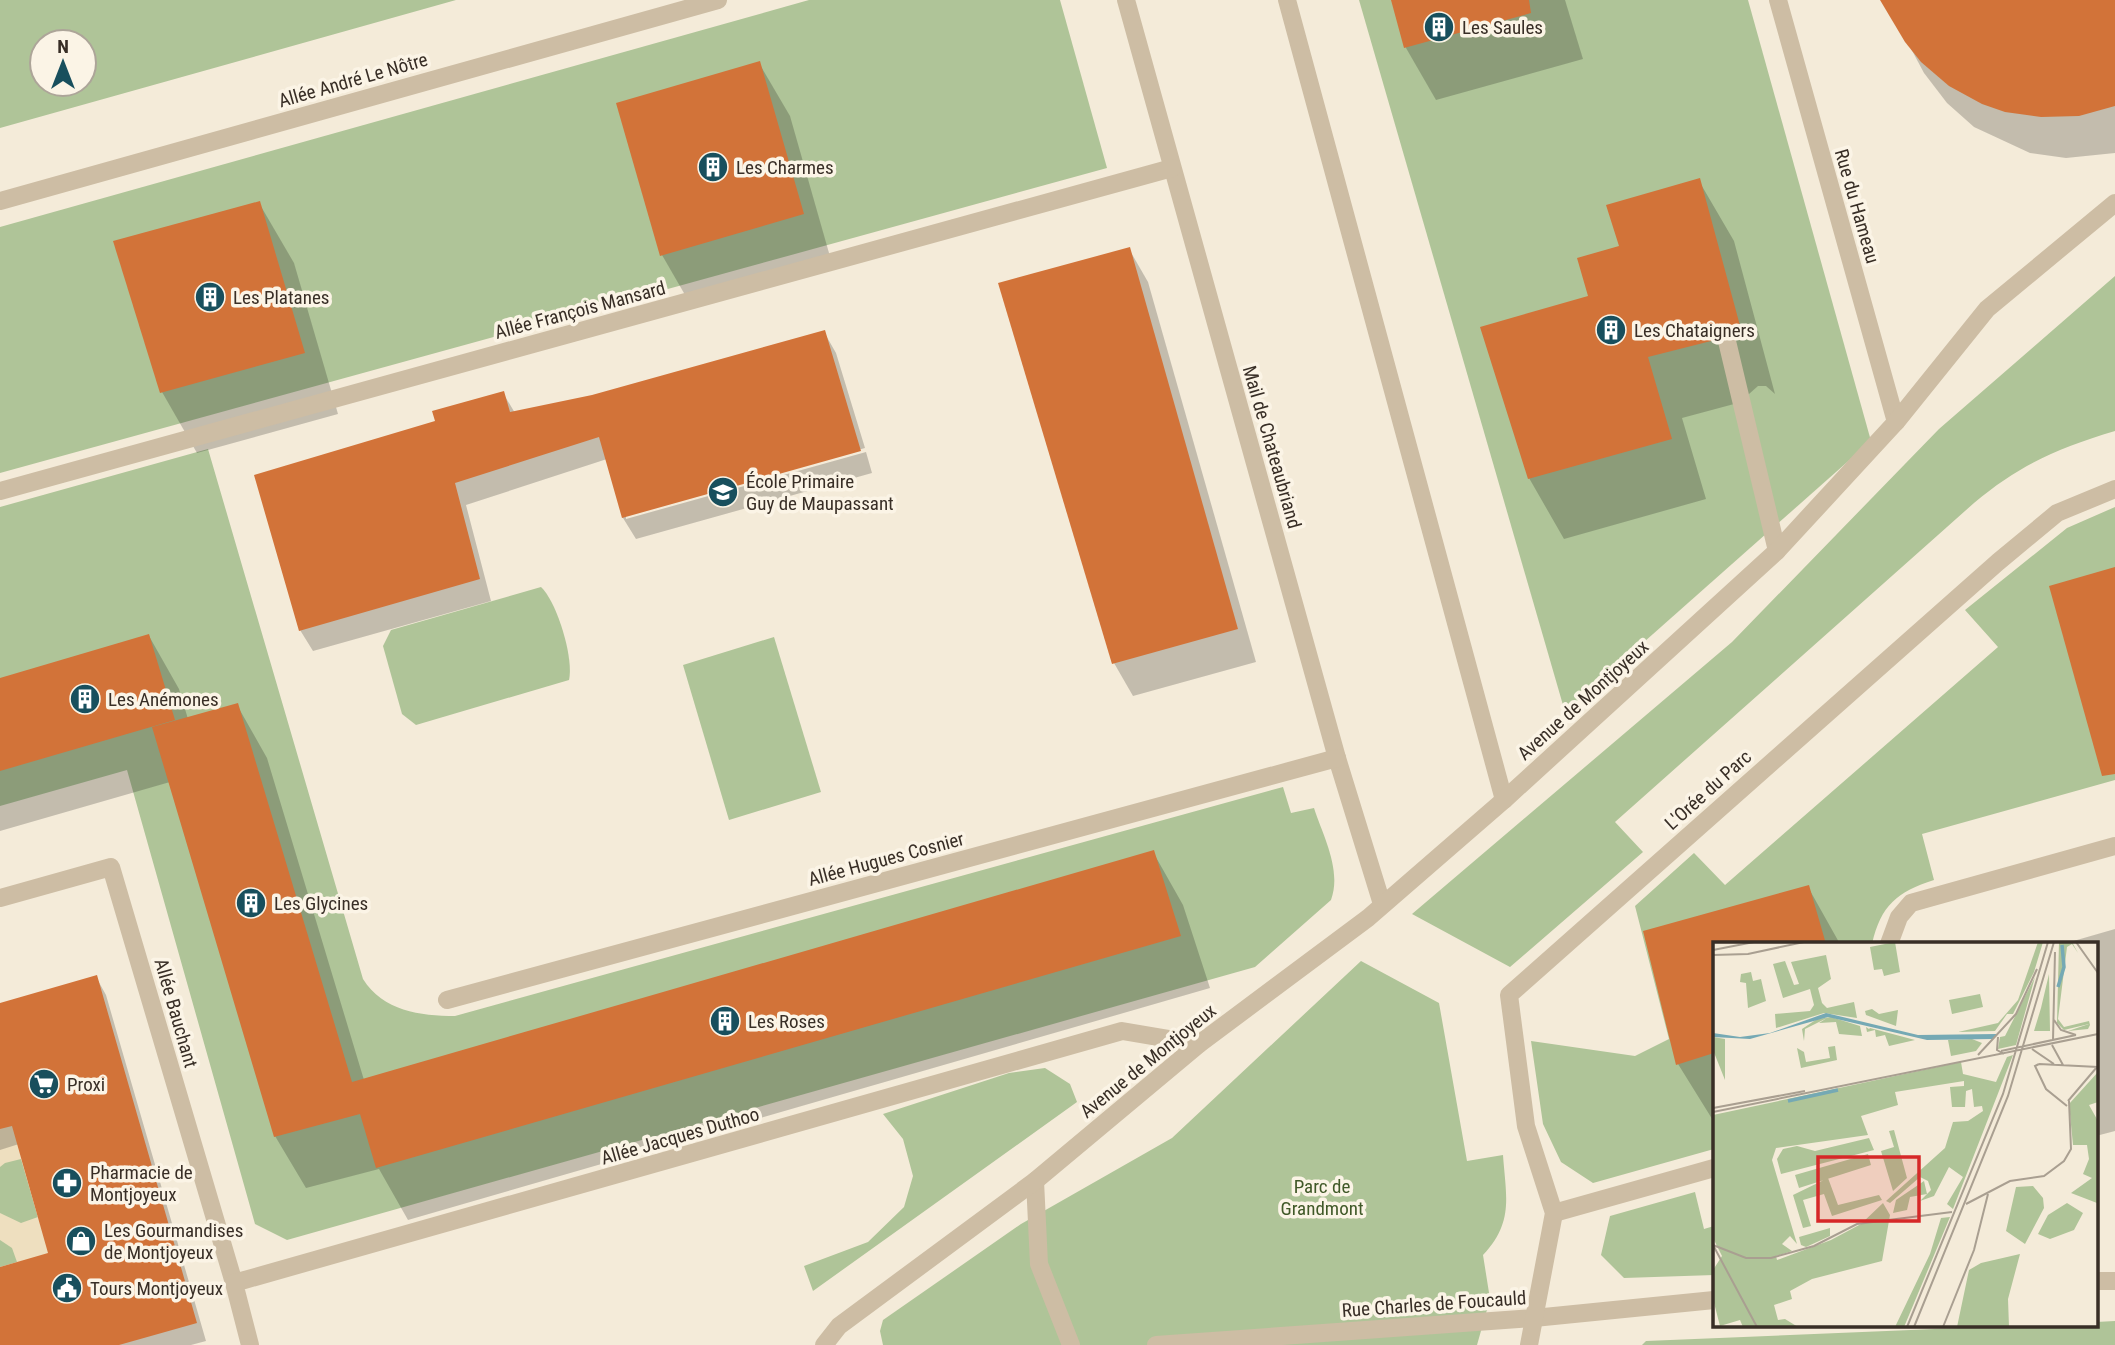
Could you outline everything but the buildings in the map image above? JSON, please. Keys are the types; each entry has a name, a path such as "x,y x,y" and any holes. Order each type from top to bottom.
{"street":[{"name":"Allée André Le Nôtre","path":"0,201 718,0"},
{"name":"Mail de Chateaubriand","path":"1126,0 1337,758 1382,904"},
{"path":"1287,0 1504,800"},
{"name":"Rue du Hameau","path":"1778,0 1896,422"},
{"name":"Allée François Mansard","path":"0,491 1172,168"},
{"name":"Avenue de Montjoyeux","path":"824,1345 839,1326 1035,1181 1199,1044 1382,904 1504,800 1777,551 1896,422 1987,309 2115,203"},
{"path":"1726,337 1777,551"},
{"name":"L'Orée du Parc","path":"1529,1345 1554,1213 1526,1126 1509,995 1998,562 2057,513 2115,489"},
{"name":"Allée Hugues Cosnier","path":"447,1000 1337,758"},
{"path":"1890,942 1899,917 1911,903 2115,846"},
{"name":"Allée Bauchant","path":"0,898 111,867 234,1283"},
{"name":"Allée Jacques Duthoo","path":"234,1283 1122,1031 1199,1044"},
{"path":"1554,1213 1713,1168"},
{"path":"1035,1181 1039,1264 1071,1345"},
{"path":"234,1283 250,1345"},
{"name":"Rue Charles de Foucauld","path":"1156,1345 1534,1318 1713,1300"}],"green space":[{"path":"0,0 456,0 0,128"},
{"path":"809,0 1060,0 1107,168 0,473 0,227"},
{"path":"1359,0 1748,0 1871,441 1565,712"},
{"path":"2115,276 2115,431 2040,459 2007,478 1974,503 1615,822 1643,852 1510,967 1412,914 1732,642 1939,429"},
{"path":"208,449 363,979 381,998 403,1010 455,1016 1283,787 1291,813 1314,808 1333,865 1334,889 1331,900 1255,967 287,1240 255,1224 127,770 0,806 0,507"},
{"path":"2115,507 2115,780 1922,834 1934,880 1900,895 1892,902 1880,919 1873,942 1713,942 1713,1149 1593,1183 1561,1162 1543,1124 1531,1041 1635,1056 1669,1039 1635,906 1694,853 1725,885 1998,647 1965,610 2067,528"},
{"path":"541,587 553,605 563,631 569,658 569,680 416,725 402,714 383,646 391,630"},
{"path":"774,637 821,792 729,820 683,665"},
{"name":"Parc de Grandmont","path":"1361,961 1439,1003 1467,1161 1503,1155 1506,1208 1500,1231 1483,1255 1490,1299 1477,1345 883,1345 880,1331 883,1320 1021,1224 1172,1138"},
{"path":"1045,1068 1070,1084 1077,1102 813,1291 804,1266 868,1242 904,1207 913,1176 903,1139 883,1114 1009,1073"},
{"path":"12,1126 48,1253 0,1267 0,1129"},
{"path":"1695,1192 1704,1229 1713,1226 1713,1275 1624,1278 1601,1255 1610,1216"},
{"path":"2115,1321 2115,1345 1642,1345 1646,1341 1959,1328 2098,1328 2098,1322"}],"shaded area":[{"path":"125,1073 70,1276 17,1262 12,1248 0,1240 0,1213 21,1223 38,1217 21,1159 0,1167 0,1108"}],"place":[{"name":"Les Saules","path":"1439,27"},
{"name":"Les Charmes","path":"713,167"},
{"name":"Les Platanes","path":"210,297"},
{"name":"Les Chataigners","path":"1611,330"},
{"name":"École Primaire Guy de Maupassant","path":"723,492"},
{"name":"Les Anémones","path":"85,699"},
{"name":"Les Glycines","path":"251,903"},
{"name":"Les Roses","path":"725,1021"},
{"name":"Proxi","path":"44,1084"},
{"name":"Pharmacie de Montjoyeux","path":"67,1183"},
{"name":"Les Gourmandises de Montjoyeux","path":"81,1241"},
{"name":"Tours Montjoyeux","path":"67,1288"}]}
